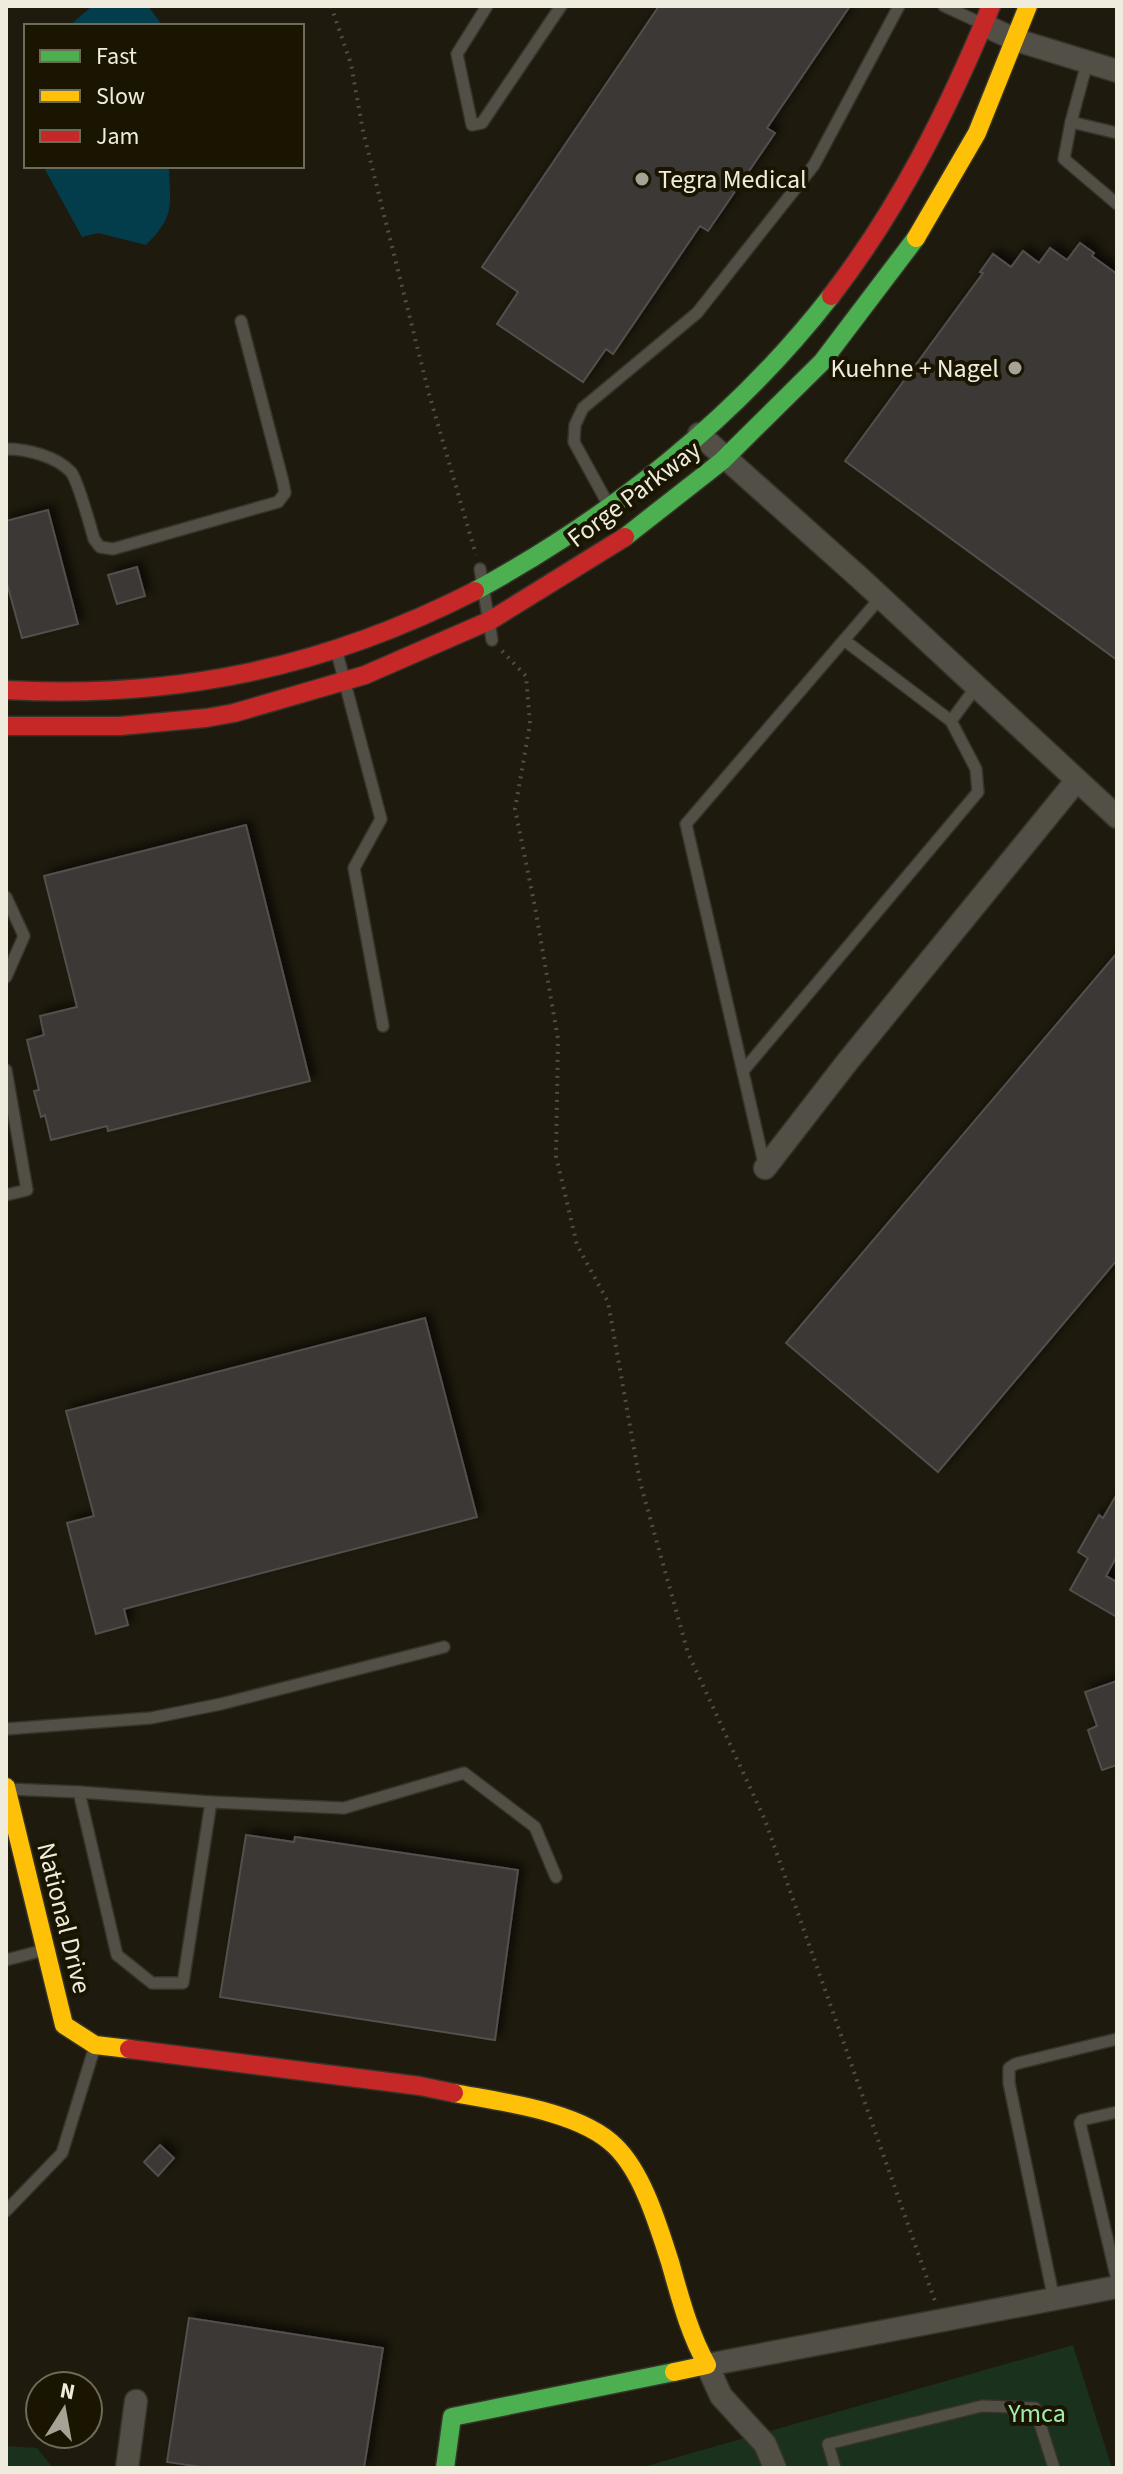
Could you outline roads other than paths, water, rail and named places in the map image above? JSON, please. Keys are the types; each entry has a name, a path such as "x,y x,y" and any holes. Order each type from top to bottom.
{"street":[{"name":"Forge Parkway","path":"6,726 151,726 232,714 306,696 456,639 622,543 685,495 773,415 826,357 874,297 961,165 995,94 1028,6"},
{"name":"Forge Parkway","path":"6,690 41,694 121,693 198,684 272,668 336,648 457,600 481,577 557,543 681,452 768,368 841,283 906,185 962,78 988,15"},
{"path":"988,15 1016,40 1117,71"},
{"path":"699,434 881,597 1117,817"},
{"path":"765,1168 1077,780"},
{"name":"National Drive","path":"6,1788 64,2025 95,2045"},
{"path":"95,2045 420,2086 547,2111 595,2131 616,2146 639,2180 659,2227 694,2342 721,2396 765,2444 775,2468"},
{"path":"445,2468 452,2417 1117,2287"},
{"path":"127,2468 136,2401"}],"lane":[{"path":"487,6 457,54 472,125 482,123 561,6"},
{"path":"608,505 574,442 575,425 583,408 697,313 814,165 899,6"},
{"path":"944,6 988,15"},
{"path":"1087,63 1064,159 1117,204"},
{"path":"1071,122 1117,133"},
{"path":"6,449 27,450 51,459 72,473 94,539 100,547 113,549 278,502 285,493 283,482 241,321"},
{"path":"481,577 492,640"},
{"path":"765,1168 686,824 881,597"},
{"path":"743,1071 978,792 976,769 951,721 844,640"},
{"path":"336,648 381,819 354,868 383,1026"},
{"path":"951,721 976,687"},
{"path":"6,897 24,936 6,977"},
{"path":"6,1070 27,1190 6,1195"},
{"path":"6,1729 151,1718 221,1704 444,1647"},
{"path":"6,1788 344,1808 464,1773 535,1827 556,1877"},
{"path":"79,1792 117,1955 152,1983 183,1983 211,1802"},
{"path":"6,1960 44,1950"},
{"path":"1054,2300 1009,2083 1009,2068 1117,2039"},
{"path":"10,2207 62,2153 95,2045"},
{"path":"1117,2112 1090,2117 1080,2123 1117,2280"},
{"path":"6,2193 10,2207"},
{"path":"835,2468 828,2444 982,2406 1035,2408 1054,2468"}],"water":[{"path":"92,6 148,6 162,24 71,24"},
{"path":"44,168 169,168 167,217 146,245 98,233 82,237"}],"place":[{"name":"Tegra Medical","path":"642,179"},
{"name":"Kuehne + Nagel","path":"1015,368"}],"park label":[{"name":"Ymca","path":"1037,2413"}]}
